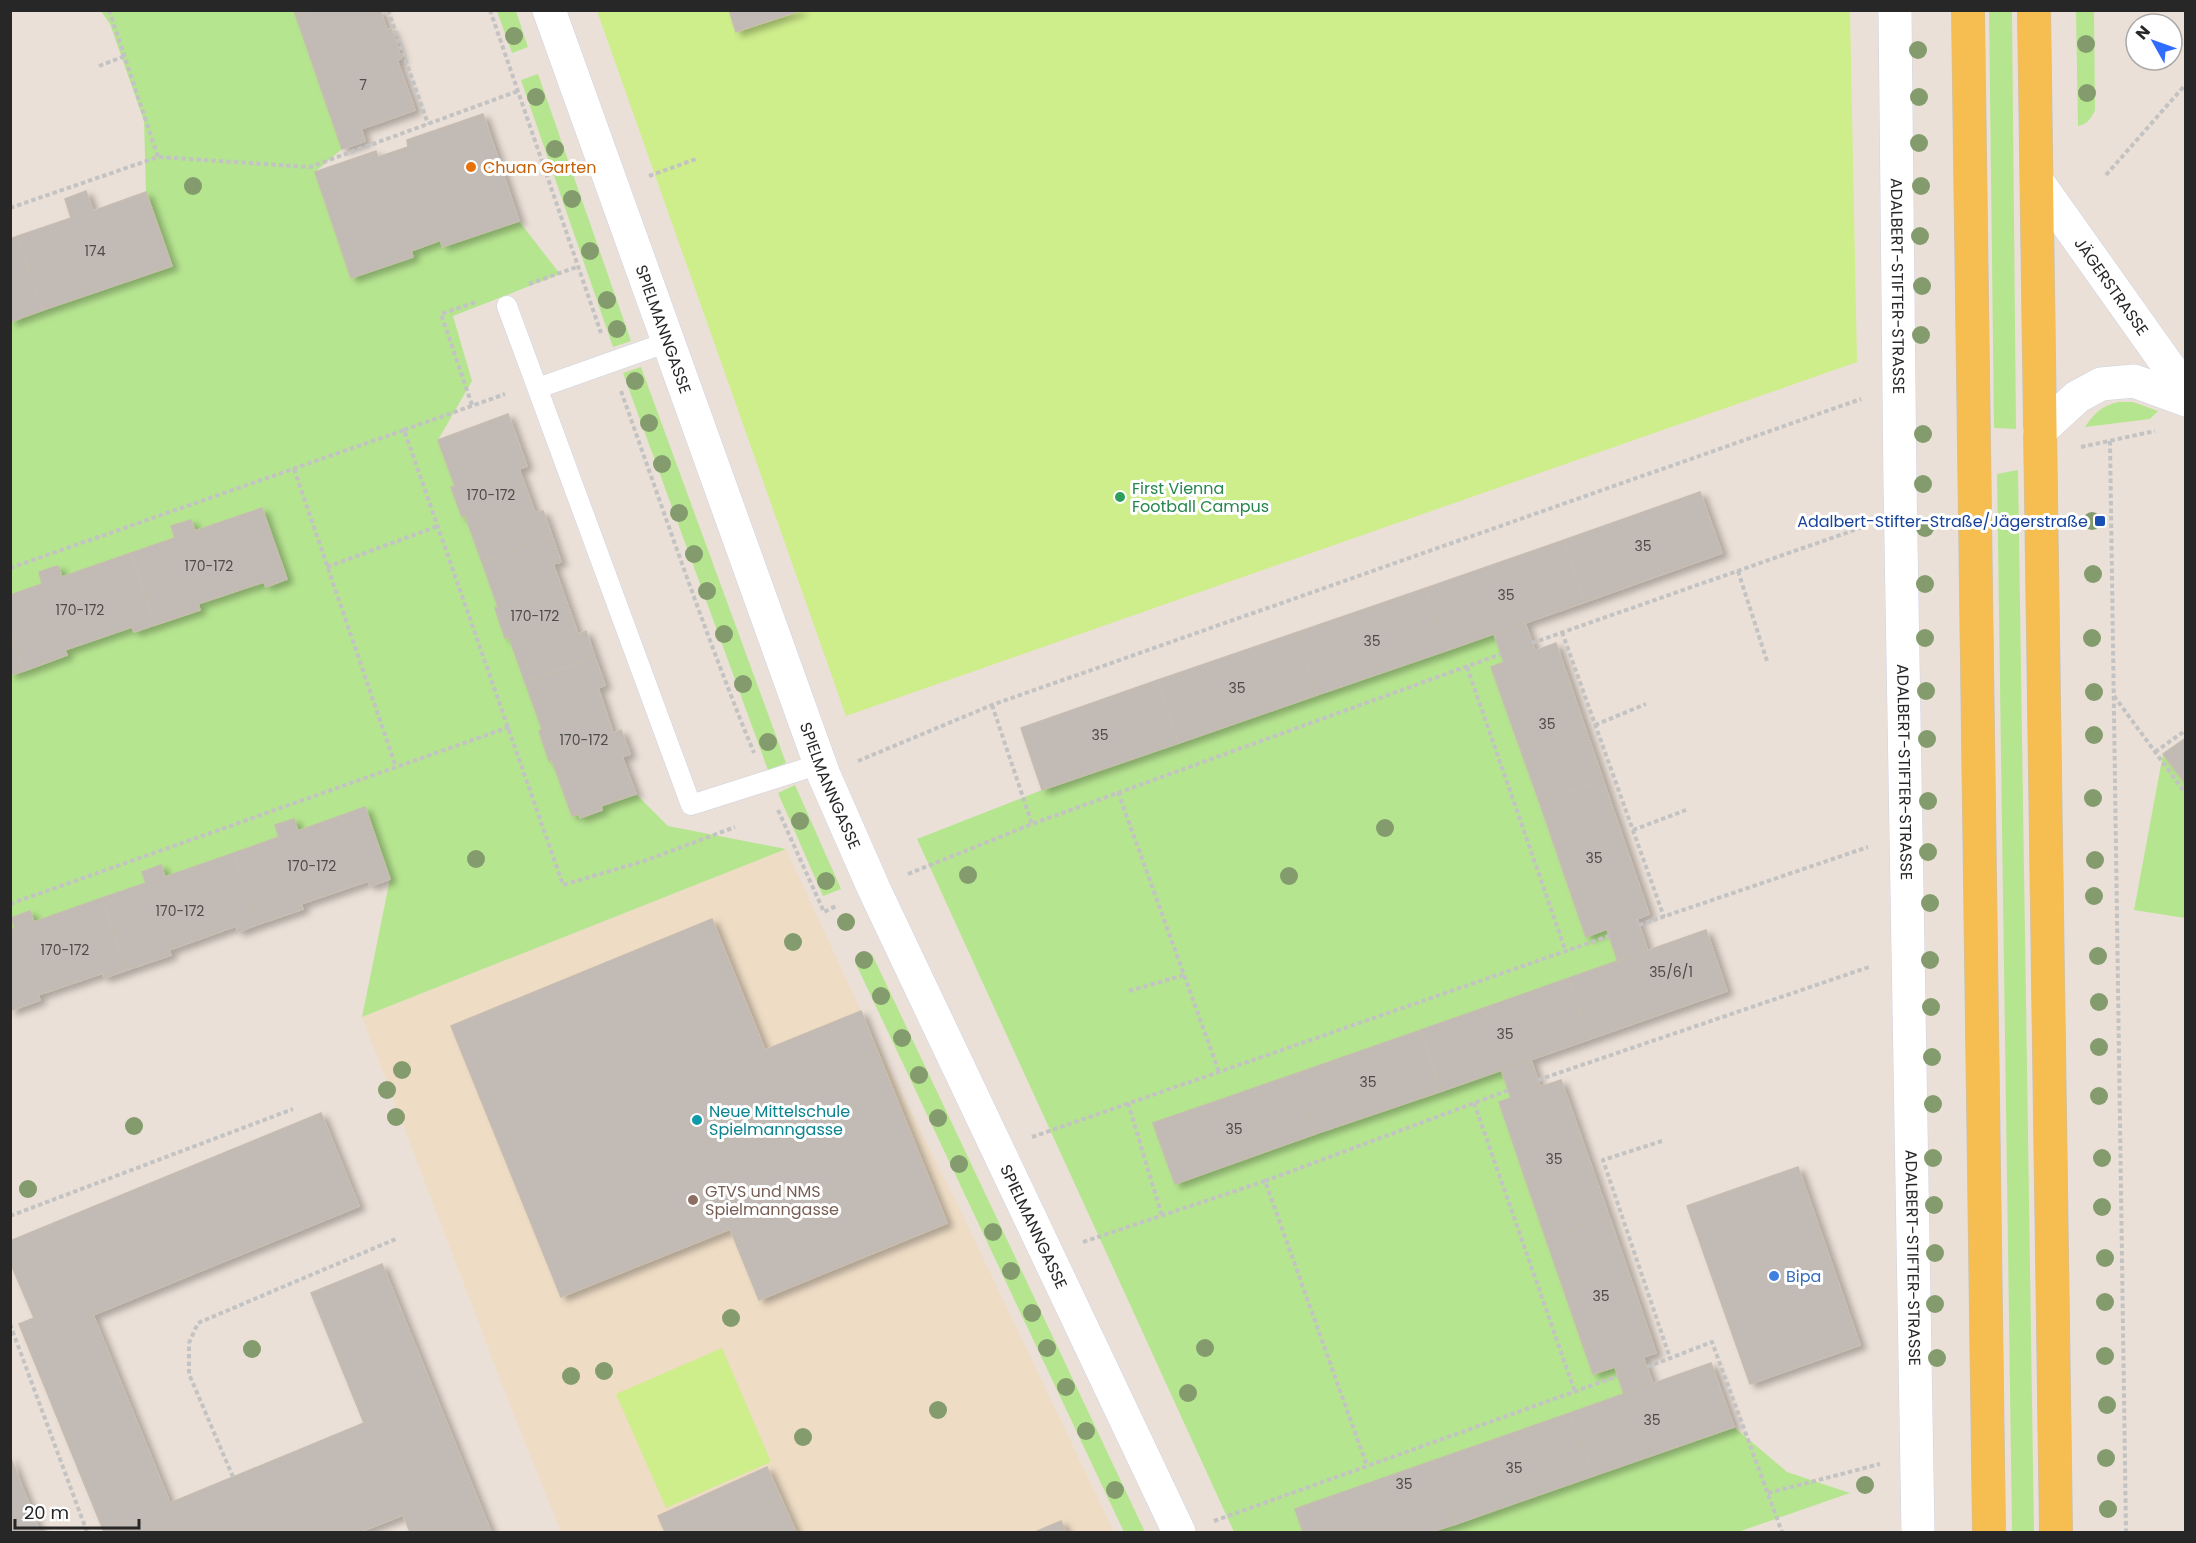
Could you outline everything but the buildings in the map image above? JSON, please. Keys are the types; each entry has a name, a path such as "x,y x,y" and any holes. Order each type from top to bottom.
{"main road":[{"path":"1968,10 1989,1533"},
{"path":"2034,10 2056,1533"}],"street":[{"name":"SPIELMANNGASSE","path":"549,10 822,769 874,889 1048,1254 1191,1529"},
{"name":"ADALBERT-STIFTER-STRASSE","path":"1895,10 1900,465 1918,1533"},
{"name":"JÄGERSTRASSE","path":"2037,181 2186,391"},
{"path":"2040,431 2077,397 2101,384 2134,381 2186,400"}],"lane":[{"path":"507,306 691,806 766,781 822,769"},
{"path":"537,386 668,342"}],"path":[{"path":"109,10 159,157"},
{"path":"388,10 429,124"},
{"path":"490,10 712,646 778,811 824,912 874,889"},
{"path":"99,66 125,56"},
{"path":"2106,175 2186,84"},
{"path":"10,208 159,157 310,167 518,92"},
{"path":"645,177 696,159"},
{"path":"10,568 404,430 537,386"},
{"path":"822,769 992,705 1867,397"},
{"path":"404,430 564,885 646,860 745,823"},
{"path":"2110,441 2126,1533"},
{"path":"294,469 396,767"},
{"path":"1532,643 1868,525"},
{"path":"327,567 438,526"},
{"path":"1738,571 1767,661"},
{"path":"1562,632 1664,917"},
{"path":"904,876 1118,792 1501,654"},
{"path":"1467,666 1566,952"},
{"path":"2114,696 2186,794"},
{"path":"1595,724 1647,704"},
{"path":"992,705 1032,824"},
{"path":"10,904 509,727"},
{"path":"2155,752 2186,730"},
{"path":"1118,792 1219,1072"},
{"path":"1633,830 1686,810"},
{"path":"767,815 778,811"},
{"path":"1639,925 1874,845"},
{"path":"999,1149 1609,936"},
{"path":"1538,1080 1874,966"},
{"path":"1129,991 1184,975"},
{"path":"1048,1254 1265,1180 1509,1090"},
{"path":"1128,1103 1162,1216"},
{"path":"1474,1103 1575,1392"},
{"path":"10,1216 292,1109"},
{"path":"1662,1141 1603,1160 1670,1358"},
{"path":"1265,1180 1367,1466"},
{"path":"233,1477 189,1374 189,1342 198,1323 398,1238"},
{"path":"10,1324 87,1533"},
{"path":"1647,1367 1712,1342 1782,1533"},
{"path":"1191,1529 1618,1376"},
{"path":"1767,1493 1881,1463"}],"shaded area":[{"name":"GTVS und NMS Spielmanngasse","path":"786,849 861,1011 964,1218 1114,1532 561,1532 515,1418 362,1017"}],"green space":[{"path":"101,11 294,11 342,149 315,172 351,278 413,257 411,251 441,240 443,247 519,221 560,274 453,316 472,381 438,440 455,486 451,487 462,516 465,515 498,607 495,609 505,637 509,637 542,729 539,731 549,760 552,760 581,818 602,810 601,806 636,794 668,826 786,849 362,1017 390,879 365,807 298,831 275,825 279,837 165,877 161,866 143,872 146,883 34,922 30,911 11,918 15,928 11,930 10,675 67,655 65,650 132,627 135,632 200,610 198,604 264,582 266,587 286,579 262,508 195,531 191,520 172,526 175,538 62,577 58,566 39,572 42,584 11,595 10,322 171,265 146,192 144,121 110,24"},
{"path":"497,11 516,11 528,47 512,53"},
{"name":"First Vienna Football Campus","path":"597,11 1850,11 1857,362 846,716"},
{"path":"1989,11 2012,11 2016,429 1994,428"},
{"path":"2076,11 2094,11 2095,110 2087,122 2078,126"},
{"path":"538,74 631,341 613,347 521,80"},
{"path":"641,367 786,763 768,770 623,373"},
{"path":"2118,402 2133,402 2158,411 2150,419 2085,427 2099,411"},
{"path":"2018,470 2034,1532 2012,1532 1997,474"},
{"path":"1494,634 1504,662 1491,667 1586,936 1607,929 1618,962 1153,1123 1175,1184 1501,1069 1511,1098 1499,1102 1593,1374 1615,1367 1624,1394 1295,1509 1303,1532 1234,1532 917,839 1042,790"},
{"path":"2163,754 2185,784 2185,918 2134,910"},
{"path":"795,785 841,889 823,896 778,793"},
{"path":"872,954 1145,1532 1124,1532 855,962"},
{"path":"722,1348 771,1462 666,1508 616,1394"},
{"path":"1734,1427 1787,1472 1850,1493 1738,1532 1431,1532"}],"place":[{"name":"Chuan Garten","path":"471,167"},
{"name":"First Vienna Football Campus","path":"1120,497"},
{"name":"Adalbert-Stifter-Straße/Jägerstraße","path":"2100,521"},
{"name":"Neue Mittelschule Spielmanngasse","path":"697,1120"},
{"name":"GTVS und NMS Spielmanngasse","path":"693,1200"},
{"name":"Bipa","path":"1774,1276"}]}
